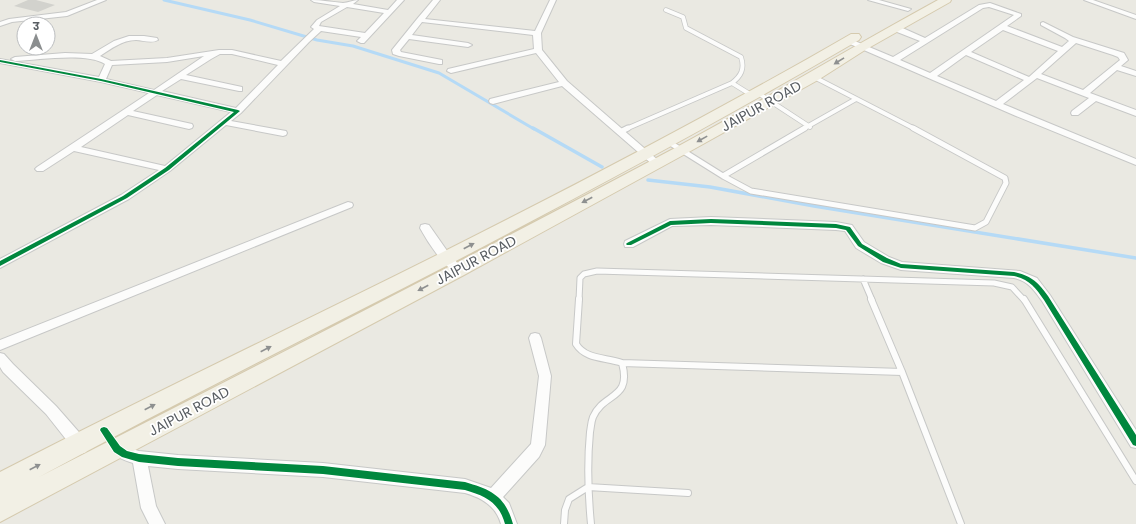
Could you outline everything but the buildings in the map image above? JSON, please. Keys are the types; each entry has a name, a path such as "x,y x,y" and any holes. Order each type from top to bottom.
{"main road":[{"name":"JAIPUR ROAD","path":"651,158 666,141 760,96 854,44 908,9 925,0"},
{"name":"JAIPUR ROAD","path":"0,510 117,449 452,264 651,158 682,150 760,96 813,77 854,44 895,28 946,0"},
{"name":"JAIPUR ROAD","path":"0,485 104,430 452,264"}],"street":[{"path":"0,24 11,20 67,14 103,0"},
{"path":"314,0 389,12"},
{"path":"355,0 344,5 316,24 315,27 319,29 366,35"},
{"path":"360,41 401,0"},
{"path":"437,0 406,36 396,52 439,62"},
{"path":"553,0 537,33 538,50 564,83 651,158"},
{"path":"871,0 908,9"},
{"path":"1087,0 1136,17"},
{"path":"894,60 981,6 985,5 1019,15 931,76"},
{"path":"419,20 537,33"},
{"path":"1043,24 1072,39 1121,55 1124,60 1084,93"},
{"path":"1002,27 1063,50"},
{"path":"895,28 926,41"},
{"path":"0,264 125,197 167,169 238,111 319,29"},
{"path":"406,36 468,45"},
{"path":"95,56 126,38 138,37 154,40"},
{"path":"997,104 1033,77 1073,41 1072,39"},
{"path":"854,44 1136,162"},
{"path":"452,71 538,50"},
{"path":"0,61 95,56 106,59 108,62 167,60 219,52 232,52 284,64"},
{"path":"40,169 154,92 219,52"},
{"path":"966,52 1033,77 1096,97 1136,113"},
{"path":"0,61 101,80 238,111"},
{"path":"101,80 108,67 108,62"},
{"path":"1117,67 1136,74"},
{"path":"180,76 239,89"},
{"path":"493,101 564,83"},
{"path":"1075,113 1096,97"},
{"path":"125,112 189,126"},
{"path":"224,122 283,133"},
{"path":"73,148 167,169"},
{"path":"0,345 348,205"},
{"path":"629,244 670,223 678,222 711,221 836,226 848,228 860,245 893,264 901,266 1014,274 1029,278 1035,283 1046,298 1136,442"},
{"path":"425,228 452,264"},
{"path":"493,497 534,452 540,438 545,376 535,338"},
{"path":"3,366 51,410 80,444 86,465"},
{"path":"104,430 117,449 125,454 139,458 178,462 322,470 458,485 479,490 493,497 501,504 509,524"},
{"path":"139,458 149,508 157,524"}],"lane":[{"path":"620,132 732,83 739,78 743,72 744,65 741,57 686,28 683,17 666,10"},
{"path":"666,141 750,191 975,228 986,222 1006,183 1005,178 1000,174 813,77"},
{"path":"732,83 760,96 810,127"},
{"path":"723,176 856,99"},
{"path":"902,372 622,363 616,360 584,353 578,349 576,344 580,278 588,272 597,271 994,283 1012,287 1017,291 1136,481"},
{"path":"863,279 902,372 961,524"},
{"path":"591,524 588,487 589,447 592,419 599,409 621,391 626,379 622,363"},
{"path":"564,524 565,510 569,499 588,487 688,493"}],"waterway":[{"path":"164,0 250,20 317,40 353,46 439,73 534,129"},
{"path":"533,128 602,167"},
{"path":"648,180 710,187 814,206 1136,258"}],"cycle path":[{"path":"0,61 101,80 238,111 167,169 125,197 0,264"},
{"path":"629,244 670,223 678,222 711,221 836,226 848,228 860,245 885,260 901,266 1014,274 1025,277 1033,282 1046,298 1136,442"},
{"path":"104,430 117,449 125,454 139,458 178,462 323,470 465,486 481,491 494,498 503,509 509,524"}]}
